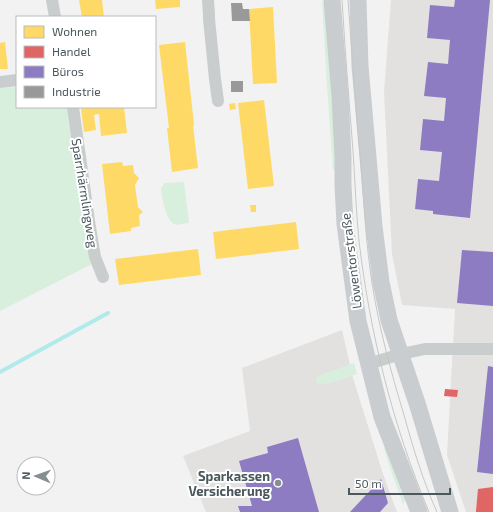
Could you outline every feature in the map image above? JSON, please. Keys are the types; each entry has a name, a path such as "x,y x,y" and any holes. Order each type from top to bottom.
{"main road":[{"name":"Löwentorstraße","path":"332,0 340,96 345,224 358,321 382,417 419,512"},
{"name":"Löwentorstraße","path":"358,0 360,66 374,226 381,282 389,320 417,403 450,512"}],"street":[{"path":"52,0 55,16"},
{"path":"208,0 218,101"},
{"path":"0,82 16,80"},
{"name":"Sparrhärmlingweg","path":"73,108 92,243 95,257 103,277"},
{"path":"368,364 401,354 425,349 493,349"}],"shaded area":[{"path":"391,0 493,0 493,512 466,512 447,455 455,309 402,305 392,254 384,92"},
{"path":"342,330 353,378 383,474 397,512 206,512 183,456 250,431 242,368"}],"green space":[{"path":"322,1 326,3 337,168 333,170 327,86"},
{"path":"16,87 16,108 68,108 92,264 0,311 0,88"},
{"path":"184,182 189,223 175,225 168,218 166,213 161,188 165,183"},
{"path":"354,363 357,374 331,383 316,383 318,376"},
{"path":"386,446 407,498 403,504 384,448"}],"building: Wohnen":[{"path":"79,0 102,0 104,16 82,16"},
{"path":"155,0 180,0 180,7 156,9"},
{"path":"273,7 277,83 253,84 249,9"},
{"path":"5,42 8,69 0,69 0,43"},
{"path":"185,42 198,168 172,172 167,128 169,128 159,45"},
{"path":"264,100 274,186 248,189 238,103"},
{"path":"235,103 236,109 230,110 229,104"},
{"path":"81,108 124,108 127,133 101,136 99,114 94,115 96,130 84,132"},
{"path":"122,162 123,166 133,165 134,173 139,178 135,185 138,207 143,212 139,215 140,226 131,228 131,231 110,234 102,164"},
{"path":"250,205 256,205 256,212 251,212"},
{"path":"296,222 299,249 216,259 213,232"},
{"path":"198,249 201,275 119,285 115,259"}],"building: Handel":[{"path":"445,389 458,390 457,397 444,396"},
{"path":"493,487 493,512 476,512 478,489"}],"building: Büros":[{"path":"455,0 490,0 470,218 433,214 433,211 415,209 418,179 439,181 442,152 420,150 423,119 444,121 446,98 424,96 428,62 448,64 450,40 427,38 430,5 454,7"},
{"path":"462,250 493,252 493,306 457,303"},
{"path":"488,366 493,367 493,474 477,472"},
{"name":"Sparkassen Versicherung","path":"298,438 319,512 240,512 238,506 252,506 239,461 268,453 267,447"},
{"path":"381,479 388,503 380,512 350,512"}],"building: Industrie":[{"path":"231,3 242,3 243,9 249,9 250,21 232,21"},
{"path":"231,81 243,81 243,92 231,92"}],"waterway":[{"path":"0,372 108,313"}],"tram line":[{"path":"342,0 358,230 364,276 376,345 394,413 404,446 429,512"},
{"path":"348,0 367,239 375,300 394,383 411,440 437,512"}],"place":[{"name":"Sparkassen Versicherung","path":"278,483"}]}
